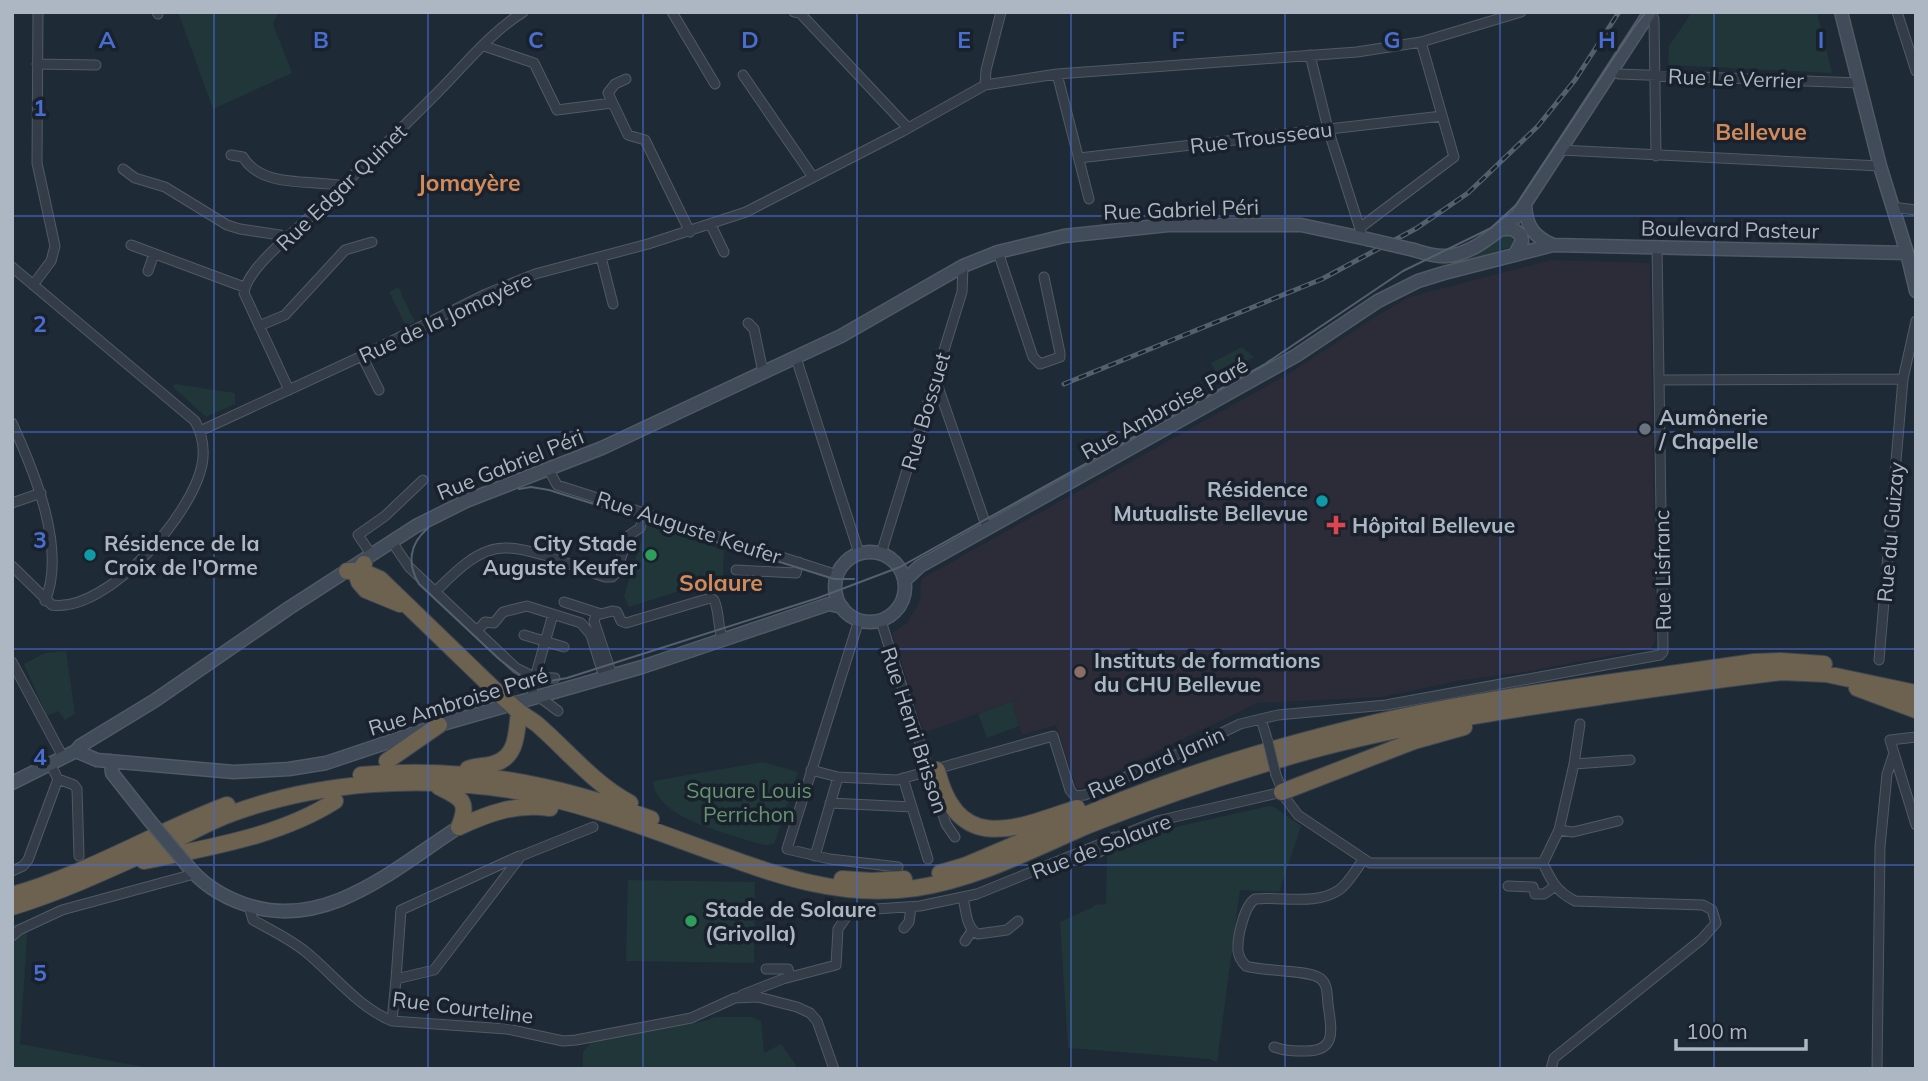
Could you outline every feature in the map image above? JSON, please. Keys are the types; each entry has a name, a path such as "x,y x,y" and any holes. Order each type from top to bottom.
{"highway":[{"path":"360,565 380,579 408,609 517,711 537,724 597,781 630,803 641,815"},
{"path":"12,895 75,872 196,816 269,792 358,776 410,772 459,773 542,785 641,815 809,874 851,880 893,880 964,866 1167,783 1298,743 1427,712 1754,662 1820,663 1916,683"},
{"path":"12,907 111,868 234,813 298,795 360,786 430,783 505,789 580,806 780,876 825,888 872,892 918,888 970,876 1175,793 1284,758 1386,732 1490,712 1782,672 1826,674 1916,693"},
{"path":"1826,674 1916,710"},
{"path":"459,773 475,766 498,763 506,757 516,741 517,711"},
{"path":"1282,792 1413,741 1491,719 1490,712"},
{"path":"387,761 439,725"},
{"path":"933,771 947,800 957,813 972,824 990,830 1010,830 1129,790 1167,783"},
{"path":"430,783 458,796 462,801 463,816 459,827"},
{"path":"111,868 255,836 316,813 335,801"},
{"path":"459,827 483,815 518,806 534,805 566,810 580,806"}],"main road":[{"path":"1501,229 1517,216 1525,205 1650,12"},
{"path":"1841,12 1880,166 1892,207 1911,254 1916,292"},
{"path":"1525,205 1526,220 1533,233 1553,245"},
{"name":"Rue Gabriel Péri","path":"360,565 446,510 602,448 796,358 841,336 964,266 998,252 1064,236 1168,225 1301,225 1363,234 1434,256 1452,255 1472,248 1501,229"},
{"path":"1501,229 1513,229 1521,234 1522,240 1515,254"},
{"name":"Boulevard Pasteur","path":"1444,273 1553,245 1911,254"},
{"name":"Rue Ambroise Paré","path":"905,580 917,568 1297,355 1378,301 1418,281 1444,273"},
{"path":"859,553 881,554 900,567 905,580 901,603 893,614 881,621 859,620 842,607 834,589 834,578 846,560 859,553"},
{"path":"12,783 76,751 360,565"},
{"name":"Rue Ambroise Paré","path":"76,751 97,760 234,772 289,769 326,763 439,725 534,698 558,683 608,676 829,604 842,607"},
{"name":"Rue Courteline","path":"111,761 112,773 190,870 216,892 249,906"},
{"path":"249,906 293,911 317,909 333,904 367,887 459,827"}],"street":[{"path":"33,285 51,261 55,246 37,163 38,12"},
{"name":"Rue Edgar Quinet","path":"244,287 247,279 286,239 484,46 507,16 523,12"},
{"path":"672,12 715,84"},
{"path":"985,85 986,70 1001,12"},
{"name":"Rue de la Jomayère","path":"200,431 535,274 690,232 746,212 985,85 1057,74 1357,52 1421,41 1521,12"},
{"path":"1650,12 1654,19 1656,156"},
{"path":"1897,12 1916,71"},
{"path":"799,13 908,128"},
{"path":"1310,55 1328,129 1363,234 1454,157 1421,41"},
{"path":"484,46 534,63 557,110 612,103"},
{"path":"37,64 96,65"},
{"name":"Rue Le Verrier","path":"1613,71 1619,74 1860,83"},
{"path":"1057,74 1089,199"},
{"path":"743,75 813,177"},
{"path":"626,79 615,84 608,93 612,103 628,135 645,140 690,232"},
{"name":"Rue Trousseau","path":"1079,158 1442,116"},
{"path":"1561,150 1880,166"},
{"path":"231,155 243,157 250,169 269,176 343,186"},
{"path":"123,169 135,178 165,187 227,225 280,235 286,239"},
{"path":"1892,207 1916,210"},
{"path":"711,225 724,252"},
{"path":"259,326 285,315 345,250 372,242"},
{"path":"131,245 244,287 243,293 289,390"},
{"name":"Rue Lisfranc","path":"1261,719 1386,705 1557,676 1660,655 1663,652 1657,246"},
{"path":"998,252 1033,357 1040,364 1060,357 1044,277"},
{"path":"148,271 154,254"},
{"path":"601,257 613,304"},
{"name":"Rue Bossuet","path":"881,554 962,292 964,266"},
{"path":"12,267 195,421 200,431 203,458 194,487 167,531 131,570 111,585 64,607 52,606 12,566"},
{"name":"Rue du Guizay","path":"1879,660 1903,379 1916,321"},
{"path":"748,323 754,329 763,372"},
{"path":"362,356 379,390"},
{"path":"796,358 859,553"},
{"path":"935,377 987,528"},
{"path":"1659,380 1903,379"},
{"path":"12,424 41,493 50,532 52,586 46,601"},
{"name":"Rue Auguste Keufer","path":"548,470 557,485 799,562 831,573 834,578"},
{"path":"360,565 358,535 385,516 424,480"},
{"path":"12,503 41,493"},
{"path":"439,588 465,564 502,548 525,551 612,577 616,573 628,536 640,528 645,513"},
{"path":"388,545 516,668 534,677 558,683 558,711 542,699 534,698 532,688 534,677 554,614"},
{"path":"736,570 796,573 799,562"},
{"path":"564,602 597,613 618,612 621,621 628,623 710,598 715,602 717,626 723,640"},
{"path":"477,631 485,622 494,623 503,612 527,606 581,623 591,635 608,676"},
{"path":"597,613 594,621 608,676"},
{"path":"859,620 787,849 815,856 898,867"},
{"name":"Rue Henri Brisson","path":"881,621 933,771 946,824 955,837"},
{"path":"524,635 564,647"},
{"path":"12,662 63,757"},
{"path":"1261,719 1282,792 1298,815 1370,863 1543,863"},
{"name":"Rue Dard Janin","path":"933,771 1053,736 1070,790 1075,796 1085,795 1240,724 1261,719"},
{"path":"1543,863 1559,830 1580,724"},
{"path":"1916,737 1889,740 1916,825"},
{"path":"1877,1069 1880,858 1887,774 1893,756"},
{"path":"1574,764 1630,760"},
{"path":"50,764 58,779 74,785 77,789 79,856"},
{"path":"811,770 838,777 903,778 933,771"},
{"path":"815,856 838,777"},
{"path":"903,778 929,861"},
{"path":"12,871 23,866 28,860 58,779"},
{"name":"Rue de Solaure","path":"734,998 790,977 836,965 838,929 849,913 911,907 963,897 1157,821 1282,792"},
{"path":"830,803 912,807"},
{"path":"1559,830 1573,832 1618,821"},
{"path":"392,1020 401,910 593,827"},
{"path":"1098,854 1111,846 1114,837"},
{"path":"396,979 434,970 521,856"},
{"path":"1274,1047 1285,1051 1317,1051 1326,1046 1331,1035 1326,987 1322,980 1308,974 1246,966 1238,950 1245,910 1249,903 1255,900 1308,900 1333,893 1341,889 1364,859"},
{"path":"1543,863 1555,887 1562,895 1575,901 1703,905 1712,910 1716,923 1702,939 1554,1058 1551,1069"},
{"path":"12,936 62,910 190,870"},
{"path":"1508,886 1533,887 1535,894 1545,894 1555,887"},
{"path":"963,897 970,924 978,934 1002,934 1016,925"},
{"name":"Rue Courteline","path":"249,906 253,920 305,951 358,999 382,1017 392,1020 508,1029 564,1041 691,1018 734,998 758,997 776,1000 810,1013 817,1021 834,1069"},
{"path":"905,925 911,907"},
{"path":"965,941 970,924"},
{"path":"766,969 788,969 790,977"}],"shaded area":[{"name":"Hôpital Bellevue","path":"1551,260 1650,263 1656,640 1651,648 1519,673 1462,680 1382,697 1257,703 1080,789 1076,787 1056,725 1022,735 1012,701 924,733 892,633 906,624 916,608 920,599 921,579 1290,373 1409,297"}],"green space":[{"path":"178,12 282,12 277,15 273,24 292,73 213,109"},
{"path":"1692,12 1817,12 1832,73 1668,65 1669,46"},
{"path":"1508,232 1515,238 1514,246 1447,267 1437,263"},
{"path":"398,287 415,322 406,326 389,292"},
{"path":"1242,347 1254,357 1218,376 1211,363"},
{"path":"175,384 235,393 235,404 206,417 173,387"},
{"path":"646,525 724,550 723,577 629,607 624,596"},
{"path":"66,651 75,714 65,720 58,711 47,716 24,664 45,653"},
{"path":"1012,701 1019,726 987,738 978,714"},
{"name":"Square Louis Perrichon","path":"763,762 798,772 774,844 752,842 708,828 678,814 657,794 653,781"},
{"path":"1269,806 1301,826 1279,892 1240,890 1217,1063 1210,1059 1068,1048 1060,922 1094,905 1106,904 1107,856 1127,838"},
{"name":"Stade de Solaure (Grivolla)","path":"628,880 755,882 754,963 626,961"},
{"path":"28,921 20,1044 155,1069 12,1069 12,925"},
{"path":"714,1017 751,1017 761,1021 764,1053 781,1044 796,1065 795,1069 583,1069 583,1052 591,1042"}],"tram line":[{"path":"428,528 417,541 412,554 413,569 419,584 499,659 521,676 545,682 567,678 818,598 900,567 1265,364 1403,271 1491,228 1516,205 1646,12"},
{"path":"519,489 531,487 549,490 834,579 854,579"}],"railway":[{"path":"1064,384 1322,279 1417,228 1468,193 1538,126 1575,80 1619,12"}],"place":[{"name":"Aumônerie / Chapelle","path":"1645,429"},
{"name":"Résidence Mutualiste Bellevue","path":"1322,501"},
{"name":"Hôpital Bellevue","path":"1336,525"},
{"name":"Résidence de la Croix de l'Orme","path":"90,555"},
{"name":"City Stade Auguste Keufer","path":"651,555"},
{"name":"Instituts de formations du CHU Bellevue","path":"1080,672"},
{"name":"Stade de Solaure (Grivolla)","path":"691,921"}],"district":[{"name":"Bellevue","path":"1761,131"},
{"name":"Jomayère","path":"469,182"},
{"name":"Solaure","path":"721,582"}]}
